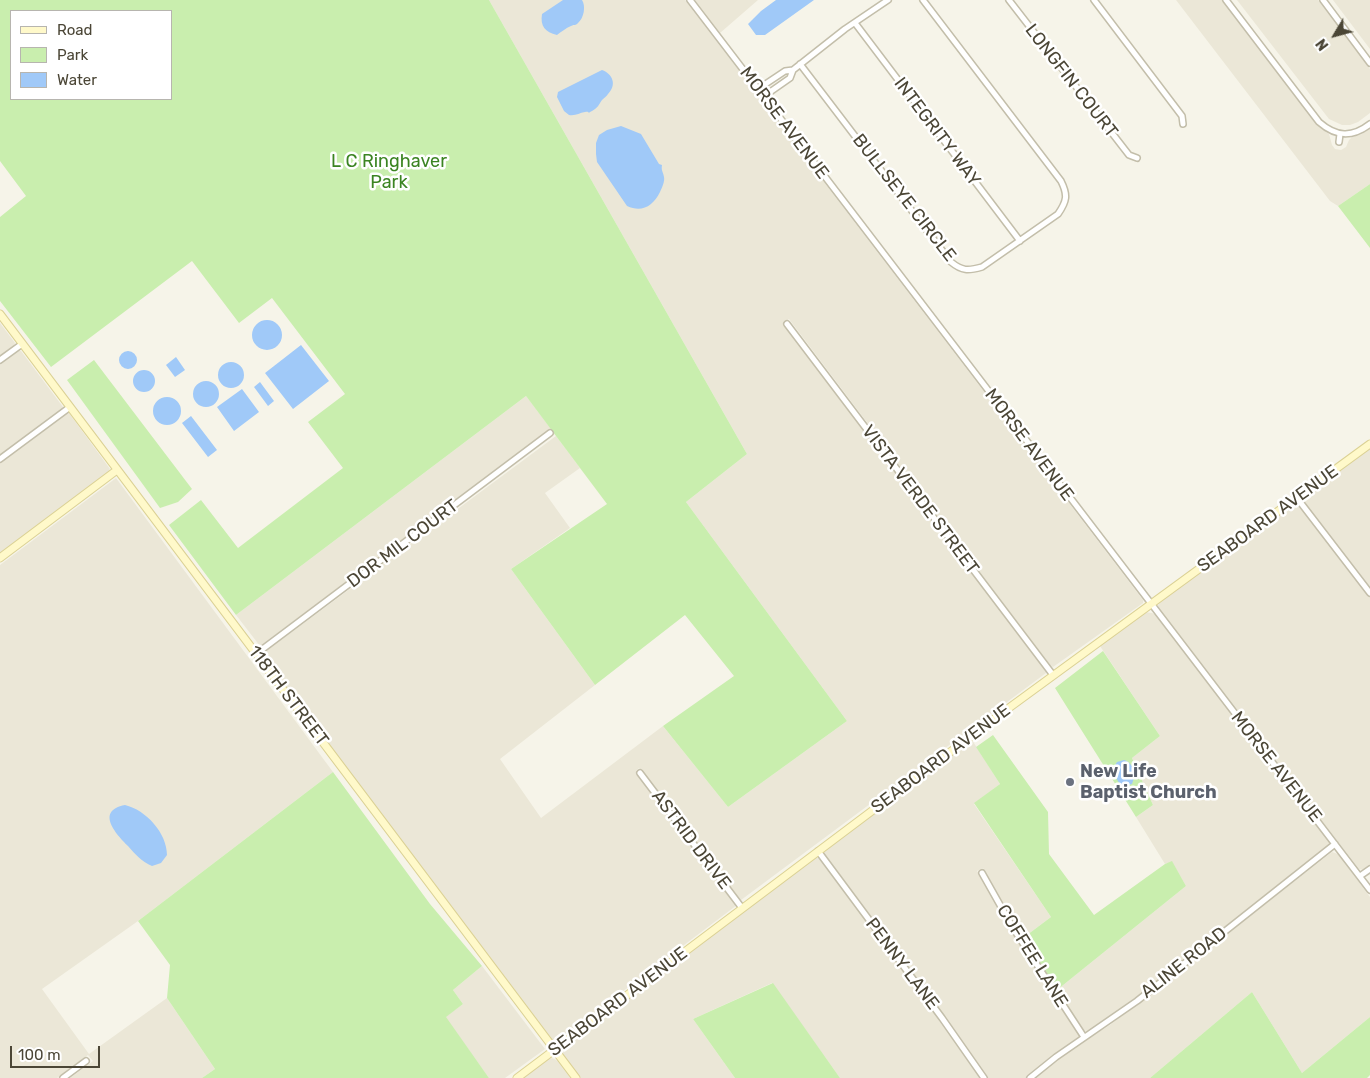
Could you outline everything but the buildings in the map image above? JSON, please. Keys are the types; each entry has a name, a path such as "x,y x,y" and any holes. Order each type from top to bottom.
{"street":[{"name":"MORSE AVENUE","path":"690,0 1370,890"},
{"path":"793,70 785,71 764,85 762,92 770,92 790,78 793,70 800,64 888,0"},
{"name":"BULLSEYE CIRCLE","path":"800,64 951,262 958,268 971,270 982,267 1058,214 1064,206 1066,190 923,0"},
{"name":"LONGFIN COURT","path":"1009,0 1129,155 1137,158"},
{"path":"1094,0 1182,116 1183,124"},
{"path":"1226,0 1319,122 1331,131 1340,134 1359,132 1370,124"},
{"path":"1323,0 1370,63"},
{"name":"INTEGRITY WAY","path":"855,23 1020,241"},
{"path":"1339,142 1340,134"},
{"name":"118TH STREET","path":"0,314 576,1078"},
{"name":"VISTA VERDE STREET","path":"787,324 1053,675"},
{"path":"0,360 22,344"},
{"path":"0,459 70,407"},
{"name":"DOR MIL COURT","path":"256,654 550,433"},
{"name":"SEABOARD AVENUE","path":"516,1078 1053,675 1370,444"},
{"path":"0,558 117,470"},
{"path":"1297,498 1370,593"},
{"name":"ASTRID DRIVE","path":"640,773 742,908"},
{"name":"ALINE ROAD","path":"1030,1078 1056,1057 1137,1001 1336,844"},
{"name":"PENNY LANE","path":"818,851 942,1018 984,1078"},
{"path":"1360,876 1370,869"},
{"name":"COFFEE LANE","path":"982,873 1013,928 1084,1038"},
{"path":"63,1078 86,1061"}],"shaded area":[{"path":"489,0 685,0 1143,600 1143,603 1053,667 1050,665 789,319 783,324 1046,668 1046,673 741,900 738,899 639,768 636,771 737,905 557,1041 552,1039 265,659 265,652 556,436 580,468 545,493 570,528 511,569 595,685 500,759 541,818 663,726 728,807 847,721 686,502 747,454"},
{"path":"695,0 758,0 720,33"},
{"path":"1176,0 1222,0 1317,125 1329,134 1335,149 1341,150 1346,147 1352,137 1362,134 1370,128 1370,184 1338,206 1330,201"},
{"path":"1237,0 1318,0 1370,69 1370,113 1358,122 1350,125 1342,125 1329,119"},
{"path":"1333,0 1370,0 1370,49"},
{"path":"0,323 15,343 13,347 0,357"},
{"path":"17,351 21,351 63,407 0,456 0,364"},
{"path":"526,396 551,429 260,646 236,615"},
{"path":"69,413 110,469 108,473 0,555 0,462 64,414"},
{"path":"1370,448 1370,588 1305,504 1304,498 1305,495"},
{"path":"116,478 333,772 138,921 42,989 89,1054 167,998 215,1069 202,1078 70,1078 93,1061 88,1055 57,1078 0,1078 0,565"},
{"path":"1297,504 1370,597 1370,866 1364,870 1359,869 1159,610 1158,605 1292,505"},
{"path":"1145,612 1156,615 1329,840 1329,844 1328,847 1112,1016 1091,1030 1086,1031 1079,1025 1057,990 1186,886 1172,862 1165,864 1136,817 1153,805 1132,758 1160,736 1100,646"},
{"path":"972,740 1000,784 974,804 1051,917 1023,938 983,868 977,871 1014,936 1079,1033 1079,1037 1026,1078 987,1078 948,1021 824,854 824,851"},
{"path":"1332,852 1338,854 1370,897 1370,1017 1302,1073 1252,992 1150,1078 1034,1078 1071,1049 1110,1025"},
{"path":"813,858 821,859 947,1028 981,1078 840,1078 772,983 693,1019 735,1078 580,1078 563,1056 562,1051 564,1047"},
{"path":"482,966 545,1049 505,1078 489,1078 445,1017 463,1004 453,990"},
{"path":"552,1058 560,1062 571,1078 523,1078 546,1060"}],"green space":[{"name":"L C Ringhaver Park","path":"0,0 489,0 747,454 686,502 847,721 728,807 663,726 734,676 685,615 595,685 511,569 607,504 526,396 236,615 169,525 201,500 238,548 343,468 308,422 345,394 272,298 239,323 192,261 51,367 0,301 0,217 26,196 0,161"},
{"path":"1370,184 1370,248 1338,206"},
{"path":"94,360 192,489 178,502 160,508 67,380"},
{"path":"1103,651 1160,736 1132,758 1153,805 1136,817 1055,688"},
{"path":"993,735 1048,812 1049,854 1094,915 1165,864 1172,861 1186,886 1057,990 1023,938 1051,917 974,803 1000,784 976,747"},
{"path":"333,772 430,904 482,966 453,990 463,1004 446,1017 489,1078 202,1078 215,1069 167,998 170,965 138,921"},
{"path":"773,983 840,1078 735,1078 693,1019"},
{"path":"1252,992 1302,1073 1370,1017 1370,1075 1367,1078 1150,1078"}],"water":[{"path":"563,0 582,0 584,12 577,24 557,35 544,28 542,14"},
{"path":"776,0 814,0 765,35 756,35 748,24"},
{"path":"602,70 609,74 613,84 611,91 597,107 589,113 585,112 574,115 569,115 564,111 557,97 558,92"},
{"path":"621,126 641,134 659,164 662,165 664,179 661,190 654,201 646,207 638,209 627,206 597,162 596,143 599,135 607,130"},
{"path":"267,320 278,324 282,335 278,346 267,350 256,346 252,335 256,324"},
{"path":"301,345 329,381 293,409 265,373"},
{"path":"128,351 134,354 137,360 134,366 128,369 122,366 119,360 122,354"},
{"path":"176,357 185,370 175,377 166,365"},
{"path":"231,362 240,366 244,375 240,384 231,388 222,384 218,375 222,366"},
{"path":"144,370 152,373 155,381 152,389 144,392 136,389 133,381 136,373"},
{"path":"206,381 215,385 219,394 215,403 206,407 197,403 193,394 197,385"},
{"path":"260,382 274,401 268,406 254,387"},
{"path":"242,389 259,412 234,431 217,407"},
{"path":"167,397 177,401 181,411 177,421 167,425 157,421 153,411 157,401"},
{"path":"191,416 217,450 208,457 182,423"},
{"path":"1124,760 1132,767 1134,777 1132,784 1123,785 1118,782 1114,767 1117,762"},
{"path":"125,805 148,817 159,831 166,847 167,855 161,863 152,866 139,858 114,829 111,823 111,812"}],"place":[{"name":"New Life Baptist Church","path":"1070,782"}]}
